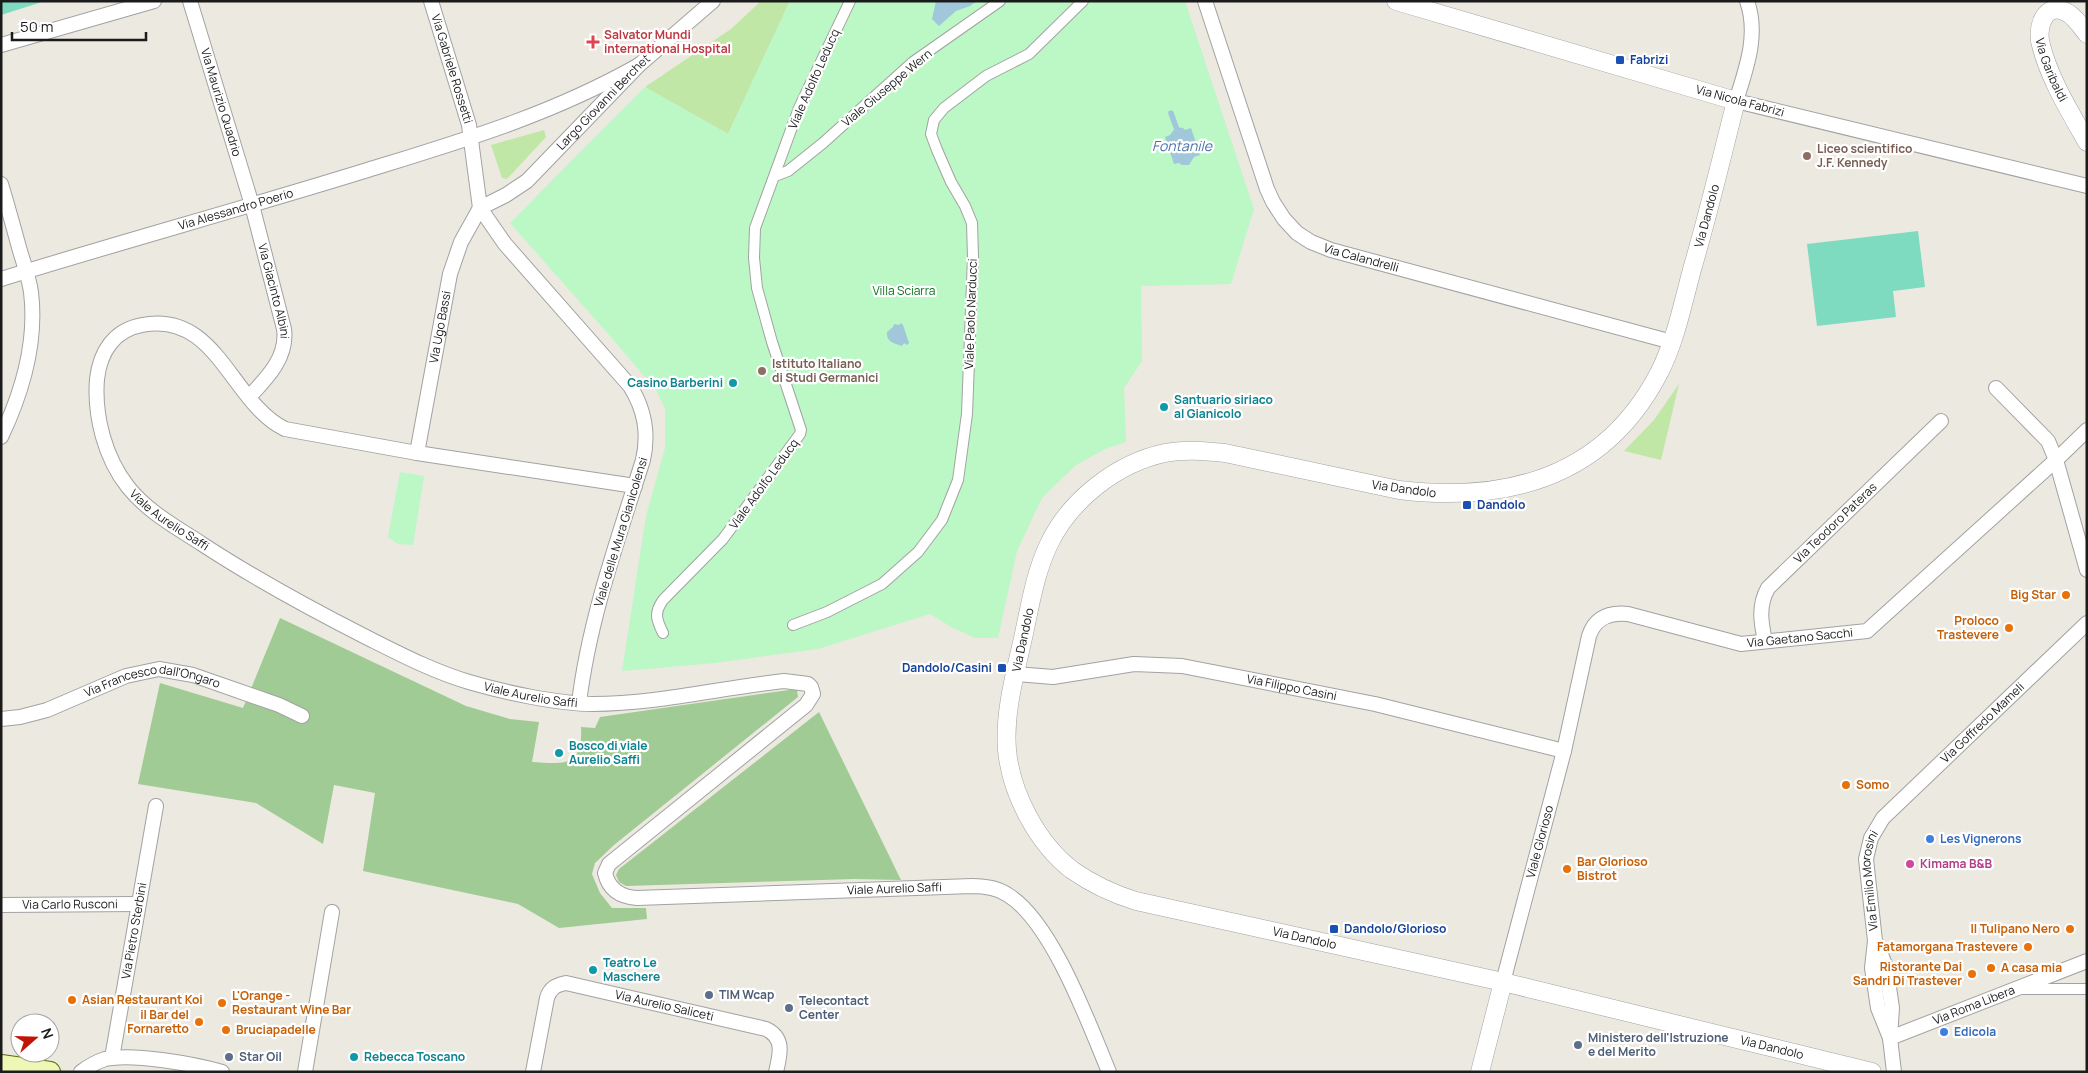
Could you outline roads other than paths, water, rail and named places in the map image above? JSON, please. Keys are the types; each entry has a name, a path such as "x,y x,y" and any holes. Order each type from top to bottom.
{"main road":[{"path":"1,1065 50,1072"}],"street":[{"path":"1,45 154,1"},
{"name":"Via Maurizio Quadrio","path":"190,1 252,205"},
{"name":"Via Gabriele Rossetti","path":"431,1 465,107 471,138"},
{"path":"639,65 713,1"},
{"name":"Viale Adolfo Leducq","path":"663,633 656,620 658,607 723,539 800,434 801,430 772,342 757,288 754,258 755,228 799,108 850,1"},
{"name":"Viale Giuseppe Wern","path":"775,176 788,171 823,143 913,62 1000,1"},
{"name":"Viale Paolo Narducci","path":"793,624 826,612 882,584 918,552 942,520 958,480 967,414 973,257 972,223 965,206 951,182 931,134 934,120 944,108 986,76 1029,54 1082,1"},
{"name":"Via Calandrelli","path":"1205,1 1267,189 1284,219 1304,238 1331,250 1672,342"},
{"name":"Via Nicola Fabrizi","path":"1396,1 1736,101 2087,186"},
{"path":"1736,101 1751,44 1751,20 1747,1"},
{"name":"Via Garibaldi","path":"2087,34 2074,18 2061,10 2051,11 2046,14 2039,32 2043,53 2087,142"},
{"name":"Largo Giovanni Berchet","path":"471,138 557,107 639,65"},
{"name":"Largo Giovanni Berchet","path":"480,208 506,195 527,181 639,65"},
{"name":"Via Dandolo","path":"1736,101 1712,200 1672,342 1659,372 1643,399 1629,419 1613,435 1589,454 1567,467 1541,478 1506,488 1470,494 1408,491 1225,453 1198,451 1163,454 1129,466 1112,476 1082,499 1067,515 1052,537 1041,563 1015,674 1006,738 1008,757 1014,782 1024,807 1045,841 1066,864 1084,878 1119,895 1155,906 1502,982 1872,1072"},
{"path":"471,138 480,208"},
{"name":"Via Alessandro Poerio","path":"1,279 471,138"},
{"path":"1,184 26,271 32,303 28,351 16,402 1,437"},
{"name":"Via Giacinto Albini","path":"249,397 273,369 283,350 285,340 281,313 252,205"},
{"name":"Via Ugo Bassi","path":"417,453 450,274 461,242 480,208"},
{"name":"Viale delle Mura Gianicolensi","path":"480,208 505,244 624,379 634,393 644,414 647,432 645,452 592,633 584,666 579,703"},
{"name":"Viale Aurelio Saffi","path":"636,486 417,453 291,430 271,420 249,397 206,344 184,329 167,324 142,325 123,332 108,346 98,370 99,414 109,454 117,471 130,490 158,516 233,564 303,604 428,667 487,687 579,703 629,702 790,681 805,682 811,687 813,694 806,706 615,858 606,868 605,873 609,885 621,895 637,898 972,886 1001,891 1025,908 1043,932 1069,980 1109,1072"},
{"path":"1996,388 2048,441 2056,460 2087,570"},
{"name":"Via Teodoro Pateras","path":"1765,642 1761,612 1763,597 1768,588 1941,421"},
{"name":"Via Gaetano Sacchi","path":"1603,617 1617,613 1628,614 1740,644 1867,631 2087,430"},
{"name":"Viale Glorioso","path":"1480,1072 1502,982 1564,751 1589,636 1592,627 1603,617"},
{"name":"Via Goffredo Mameli","path":"1879,823 2087,623"},
{"name":"Via Filippo Casini","path":"1015,674 1052,677 1134,664 1182,666 1375,704 1564,751"},
{"name":"Via Francesco dall'Ongaro","path":"1,719 37,713 126,676 159,669 193,675 279,705 302,716"},
{"name":"Via Pietro Sterbini","path":"112,1058 156,806"},
{"name":"Via Emilio Morosini","path":"1879,823 1868,844 1866,860 1875,941 1872,968 1878,1008 1890,1038 1894,1072"},
{"name":"Via Carlo Rusconi","path":"1,905 138,904"},
{"path":"305,1072 332,912"},
{"name":"Via Roma Libera","path":"1890,1038 2087,961"},
{"name":"Via Aurelio Saliceti","path":"533,1072 549,991 553,987 566,983 756,1026 775,1035 780,1044 776,1072"},
{"path":"2012,989 2087,989"},
{"path":"81,1072 91,1065 112,1058 156,1061 222,1072"}],"water":[{"path":"936,1 977,1 970,6 956,11 939,26 932,19"},
{"name":"Fontanile","path":"1176,127 1185,130 1191,128 1200,155 1194,157 1189,165 1174,164 1165,137 1170,135"},
{"path":"901,323 909,343 907,345 904,343 902,346 891,342 887,335 887,332 894,324 899,325"}],"waterway":[{"path":"1171,113 1176,127"}],"place":[{"name":"Salvator Mundi international Hospital","path":"593,42"},
{"name":"Fabrizi","path":"1620,60"},
{"name":"Liceo scientifico J.F. Kennedy","path":"1807,156"},
{"name":"Istituto Italiano di Studi Germanici","path":"762,371"},
{"name":"Casino Barberini","path":"733,383"},
{"name":"Santuario siriaco al Gianicolo","path":"1164,407"},
{"name":"Dandolo","path":"1467,505"},
{"name":"Big Star","path":"2066,595"},
{"name":"Proloco Trastevere","path":"2009,628"},
{"name":"Dandolo/Casini","path":"1002,668"},
{"name":"Bosco di viale Aurelio Saffi","path":"559,753"},
{"name":"Somo","path":"1846,785"},
{"name":"Les Vignerons","path":"1930,839"},
{"name":"Kimama B&B","path":"1910,864"},
{"name":"Bar Glorioso Bistrot","path":"1567,869"},
{"name":"Dandolo/Glorioso","path":"1334,929"},
{"name":"Il Tulipano Nero","path":"2070,929"},
{"name":"Fatamorgana Trastevere","path":"2028,947"},
{"name":"A casa mia","path":"1991,968"},
{"name":"Teatro Le Maschere","path":"593,970"},
{"name":"Ristorante Dai Sandri Di Trastever","path":"1972,974"},
{"name":"TIM Wcap","path":"709,995"},
{"name":"Asian Restaurant Koi","path":"72,1000"},
{"name":"L'Orange - Restaurant Wine Bar","path":"222,1003"},
{"name":"Telecontact Center","path":"789,1008"},
{"name":"il Bar del Fornaretto","path":"199,1022"},
{"name":"Bruciapadelle","path":"226,1030"},
{"name":"Edicola","path":"1944,1032"},
{"name":"Ministero dell'Istruzione e del Merito","path":"1578,1045"},
{"name":"Star Oil","path":"229,1057"},
{"name":"Rebecca Toscano","path":"354,1057"}],"park label":[{"name":"Villa Sciarra","path":"904,291"}]}
